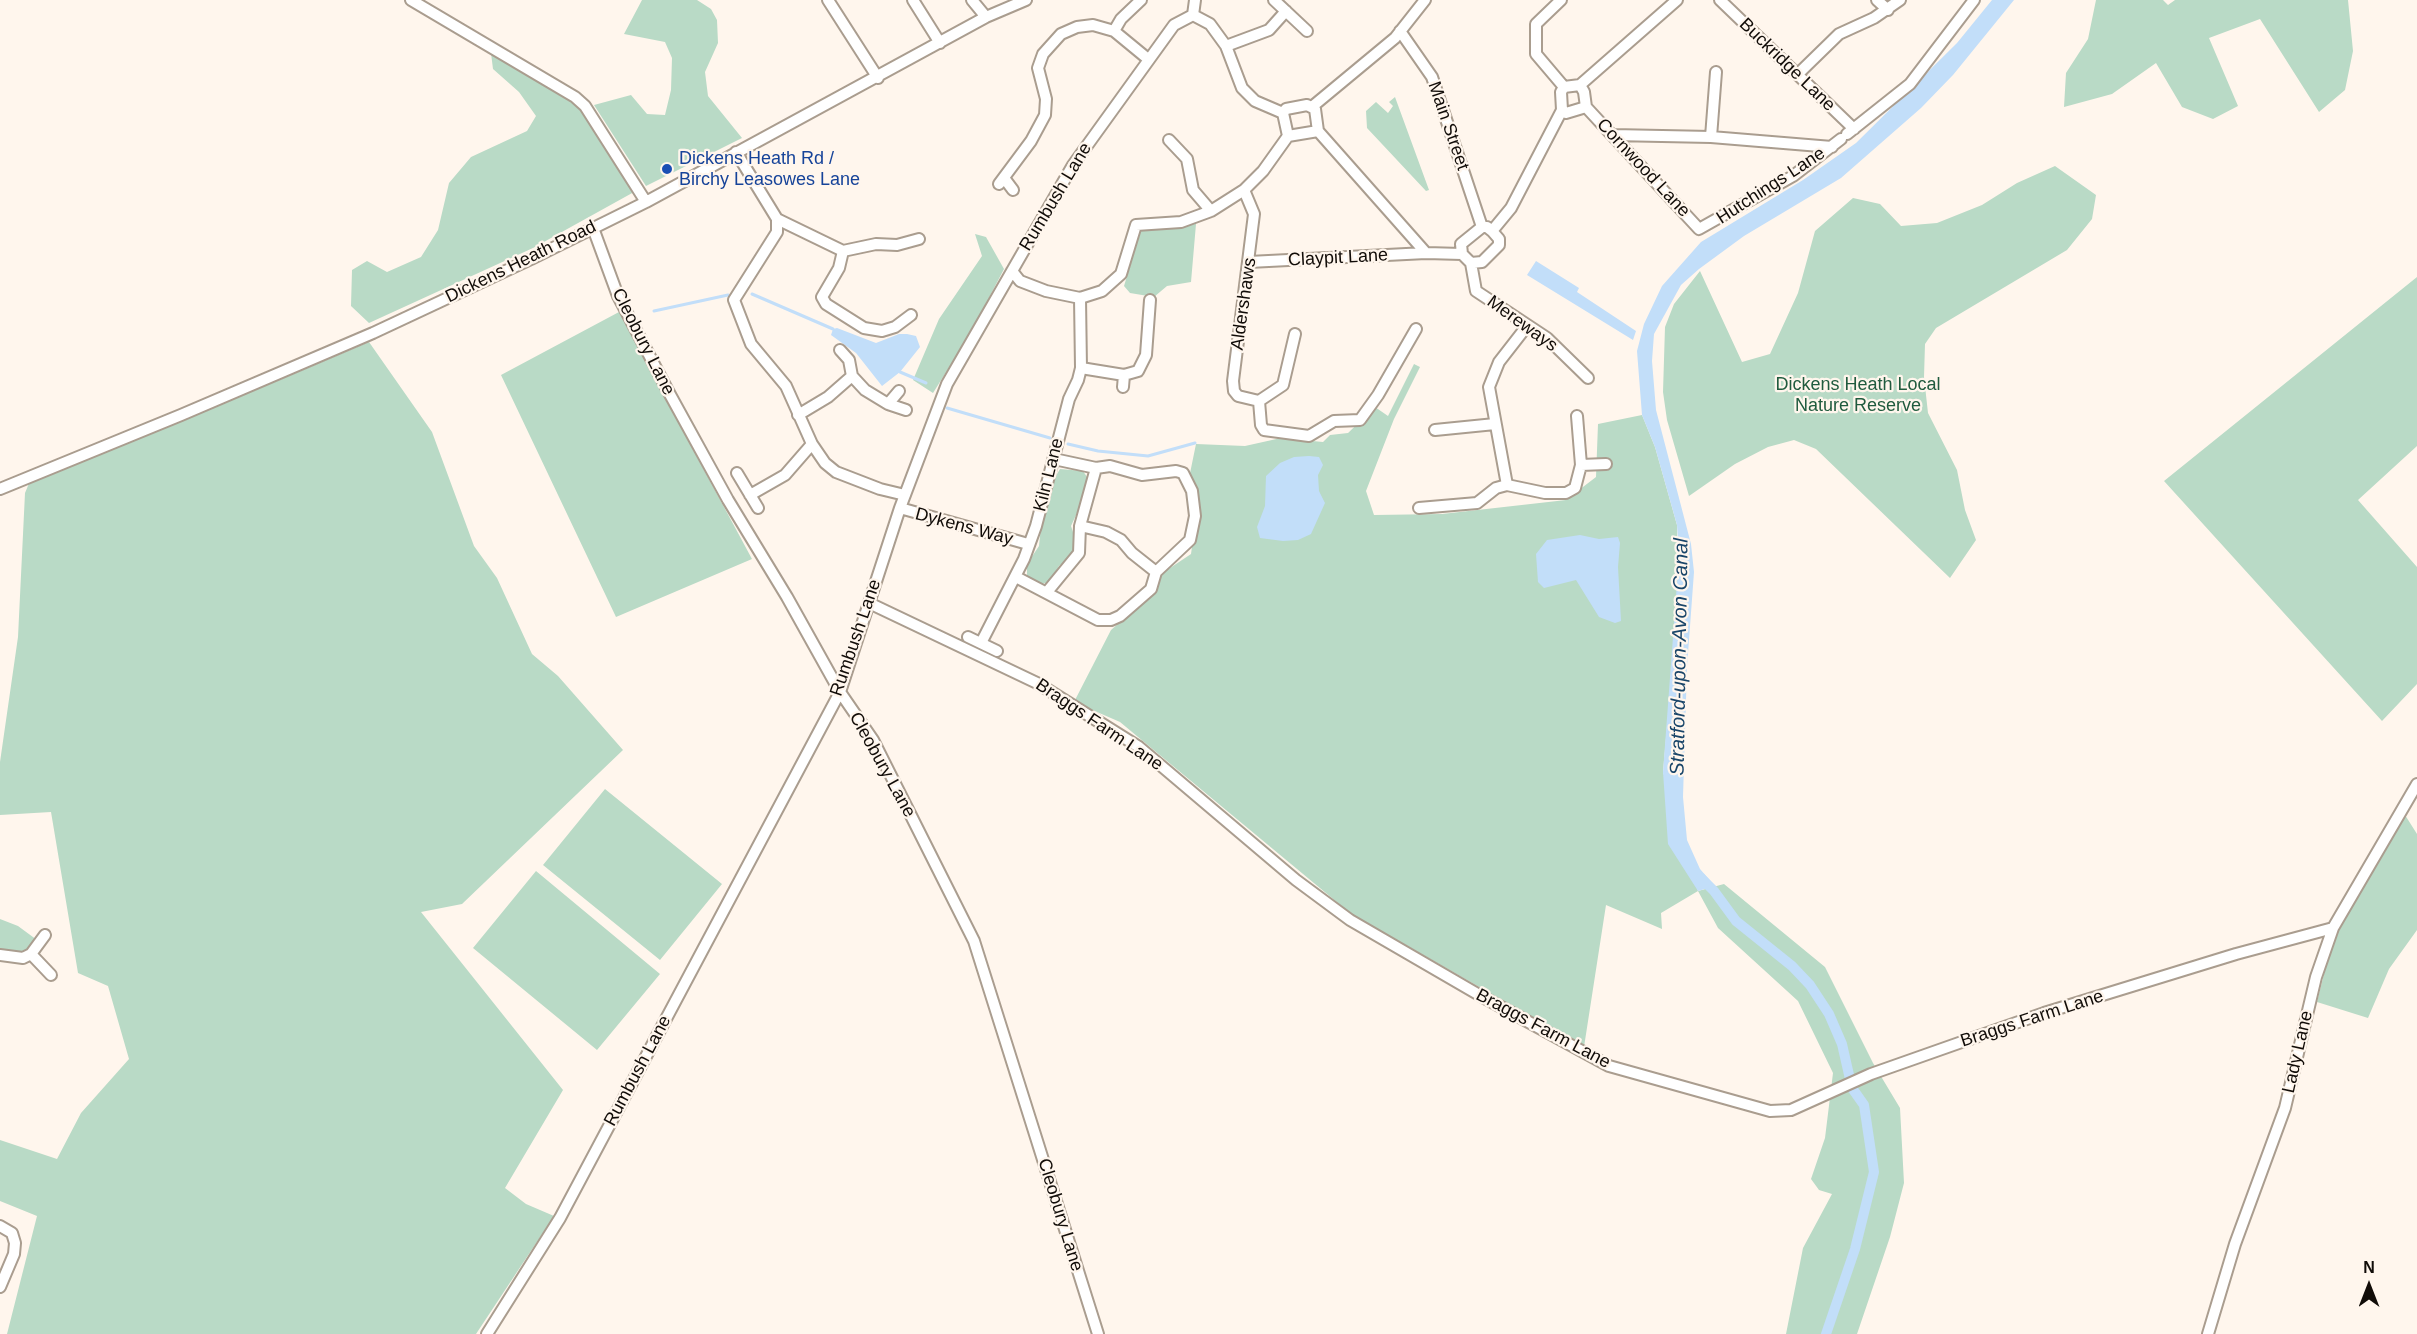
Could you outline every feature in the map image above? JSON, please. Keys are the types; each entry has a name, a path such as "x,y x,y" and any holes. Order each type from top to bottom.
{"street":[{"path":"411,0 575,97 585,106 646,202"},
{"path":"828,0 878,78"},
{"path":"913,0 940,43"},
{"path":"972,0 986,17"},
{"name":"Dickens Heath Road","path":"0,489 373,333 646,202 878,78 986,17 1026,0"},
{"path":"1114,31 1121,19 1141,0"},
{"path":"1195,0 1193,15 1210,24 1226,46 1242,88 1255,101 1283,113"},
{"path":"1274,0 1307,31"},
{"path":"1283,113 1286,110 1312,106 1400,32 1415,5 1425,0"},
{"path":"1562,0 1536,24 1536,54 1564,87"},
{"path":"1564,87 1580,86 1677,0"},
{"name":"Buckridge Lane","path":"1720,0 1798,74 1843,137"},
{"path":"1877,0 1888,10"},
{"path":"1798,74 1839,33 1888,10 1900,0"},
{"name":"Hutchings Lane","path":"1699,230 1793,176 1910,84 1974,0"},
{"path":"1226,46 1269,30 1286,11"},
{"name":"Rumbush Lane","path":"487,1334 560,1218 840,692 904,495 947,384 1072,165 1174,25 1193,15"},
{"path":"1013,190 1002,181 1031,141 1045,115 1046,99 1038,68 1043,54 1061,34 1077,27 1093,25 1114,31 1148,59"},
{"name":"Main Street","path":"1400,32 1432,77 1487,229"},
{"path":"1711,137 1716,72"},
{"path":"1562,110 1566,113 1586,107 1584,92 1580,86"},
{"path":"1462,254 1461,244 1487,229 1511,207 1562,110 1561,92 1564,87"},
{"path":"1312,106 1318,131 1426,253 1462,254 1471,262 1482,262 1499,246 1499,239 1487,229"},
{"name":"Cornwood Lane","path":"1586,107 1699,230"},
{"path":"1283,113 1285,132 1288,136"},
{"path":"1012,271 1020,281 1046,291 1080,298 1102,291 1121,274 1130,227 1181,222 1211,211 1244,190 1263,171 1288,136 1318,131"},
{"path":"1613,135 1843,137"},
{"path":"1169,140 1187,159 1193,190 1211,211"},
{"path":"736,152 777,219 777,232 736,295 756,353 786,386 812,444 825,463 836,472 880,489 904,495"},
{"name":"Aldershaws","path":"1244,190 1254,214 1233,381 1234,391 1238,396 1259,401"},
{"path":"777,219 843,251 876,244 897,246 919,239"},
{"name":"Cleobury Lane","path":"593,228 618,296 667,389 728,500 787,597 840,692 873,740 974,941 1098,1334"},
{"path":"843,251 839,268 822,297 826,304 864,328 882,331 895,327 911,315"},
{"name":"Claypit Lane","path":"1249,262 1426,253"},
{"name":"Mereways","path":"1471,262 1476,291 1547,338 1588,378"},
{"name":"Kiln Lane","path":"981,643 1016,577 1028,544 1054,459 1069,399 1081,368 1080,298"},
{"path":"1081,368 1125,375 1138,371 1143,363 1150,300"},
{"path":"1508,485 1489,387 1499,362 1527,326"},
{"path":"1295,334 1283,385 1259,401 1261,425 1264,430 1309,436 1334,421 1360,420 1378,395 1416,328"},
{"path":"840,350 849,360 852,376 865,390 888,405 906,410"},
{"path":"1123,387 1125,375"},
{"path":"798,415 828,397 852,376"},
{"path":"888,405 899,391"},
{"path":"1419,508 1477,503 1496,488 1508,485 1545,493 1566,493 1575,488 1581,465 1577,416"},
{"path":"1435,430 1495,424"},
{"path":"750,495 785,475 812,444"},
{"path":"1016,577 1098,620 1111,620 1120,616 1151,589 1156,572 1190,540 1195,516 1188,478 1176,471 1142,475 1110,466 1096,468 1054,459"},
{"path":"1581,465 1606,464"},
{"path":"1047,592 1080,553 1080,526 1096,468"},
{"path":"737,473 758,508"},
{"name":"Dykens Way","path":"900,508 1028,544"},
{"path":"1080,526 1106,532 1121,540 1132,554 1156,572"},
{"name":"Braggs Farm Lane","path":"869,603 1037,683 1139,747 1296,880 1350,920 1481,996 1610,1066 1770,1111 1791,1110 1862,1078 2044,1014 2236,954 2333,928"},
{"path":"968,637 997,651"},
{"name":"Lady Lane","path":"2208,1334 2235,1244 2285,1108 2316,977 2333,928 2417,784"},
{"path":"0,955 14,959 31,954 45,935"},
{"path":"31,954 51,975"},
{"path":"0,1226 12,1233 15,1243 14,1254 0,1287"}],"green space":[{"path":"642,0 697,0 711,9 717,20 718,43 705,72 708,96 742,138 646,186 594,105 631,95 647,114 665,115 671,90 672,58 665,42 624,34"},
{"path":"2096,0 2163,0 2168,5 2175,0 2348,0 2353,51 2345,90 2319,112 2260,19 2209,38 2238,106 2213,119 2182,107 2156,63 2112,94 2064,107 2066,73 2088,39"},
{"path":"491,53 577,103 634,192 533,248 369,323 351,306 352,270 367,261 387,272 421,257 438,230 449,183 471,157 527,131 536,116 519,92 493,69"},
{"path":"1395,97 1429,190 1426,191 1367,128 1366,111 1376,102 1388,113 1393,106 1389,102"},
{"name":"Dickens Heath Local Nature Reserve","path":"2055,166 2096,195 2092,219 2067,250 1936,328 1925,344 1924,377 1928,413 1957,470 1965,510 1976,540 1950,578 1816,449 1794,440 1768,447 1735,464 1689,496 1667,420 1663,392 1665,327 1674,304 1700,271 1742,362 1770,354 1798,293 1815,231 1853,198 1880,204 1901,226 1937,223 1982,205 2017,183"},
{"path":"1196,224 1191,282 1167,286 1154,297 1130,293 1124,286 1142,227"},
{"path":"975,234 986,237 1004,269 970,334 933,393 913,380 939,319 982,256"},
{"path":"2417,277 2417,446 2358,500 2417,567 2417,684 2382,721 2164,481"},
{"path":"619,312 752,559 616,617 501,375"},
{"path":"369,342 432,432 474,546 497,578 532,654 558,676 623,750 462,904 421,912 563,1090 505,1188 526,1204 554,1216 476,1334 7,1334 37,1216 0,1201 0,1140 57,1159 81,1113 129,1059 108,986 78,973 51,812 0,815 0,762 18,637 25,493 32,476 192,417"},
{"path":"1414,364 1420,367 1394,419 1366,491 1374,515 1442,514 1566,500 1596,477 1598,424 1642,415 1655,447 1677,525 1678,600 1663,772 1698,891 1661,913 1662,929 1606,905 1584,1047 1350,913 1120,722 1074,702 1111,630 1150,596 1164,572 1191,554 1195,525 1188,483 1196,444 1245,446 1281,438 1323,442 1330,435 1348,433 1375,407 1388,416"},
{"path":"1060,469 1083,471 1089,480 1087,491 1071,526 1075,538 1074,554 1059,566 1049,582 1042,584 1033,582 1027,576 1027,564 1039,546 1044,496"},
{"path":"605,789 722,884 660,960 543,865"},
{"path":"2405,815 2417,834 2417,930 2389,969 2368,1018 2317,1002 2333,938"},
{"path":"536,871 660,974 597,1050 473,948"},
{"path":"1724,884 1825,967 1873,1063 1900,1108 1904,1183 1890,1237 1857,1334 1786,1334 1803,1248 1832,1194 1819,1190 1811,1179 1825,1138 1833,1073 1798,1001 1718,928 1698,891"},
{"path":"0,919 18,926 37,940 28,953 17,954 0,948"}],"water":[{"path":"1992,0 2014,0 1953,75 1921,108 1841,178 1744,236 1699,269 1681,285 1654,334 1652,361 1656,410 1691,544 1694,572 1687,667 1683,797 1687,840 1700,869 1715,886 1698,891 1668,844 1663,772 1679,556 1677,525 1655,447 1642,415 1637,351 1644,324 1662,286 1701,242 1803,180 1856,143 1957,43"},
{"path":"1536,261 1579,288 1577,292 1636,331 1633,340 1527,275"},
{"path":"837,328 876,343 899,334 916,336 920,347 900,372 882,386 856,353 831,335 833,329"},
{"path":"1294,457 1319,457 1323,465 1318,475 1319,491 1325,503 1311,534 1298,540 1260,538 1257,527 1265,506 1266,476 1280,463"},
{"path":"1580,535 1599,539 1618,537 1621,621 1615,623 1599,617 1576,580 1544,588 1538,582 1536,554 1547,540"}],"waterway":[{"path":"752,294 833,329"},
{"path":"654,311 728,295"},
{"path":"900,372 926,383"},
{"path":"947,408 1050,438"},
{"path":"1068,444 1098,451 1148,456 1195,443"},
{"name":"Stratford-upon-Avon Canal","path":"1701,878 1714,891 1736,921 1792,966 1810,985 1829,1014 1842,1044 1852,1088 1864,1105 1874,1172 1855,1249 1826,1334"}],"place":[{"name":"Dickens Heath Rd / Birchy Leasowes Lane","path":"667,169"}]}
